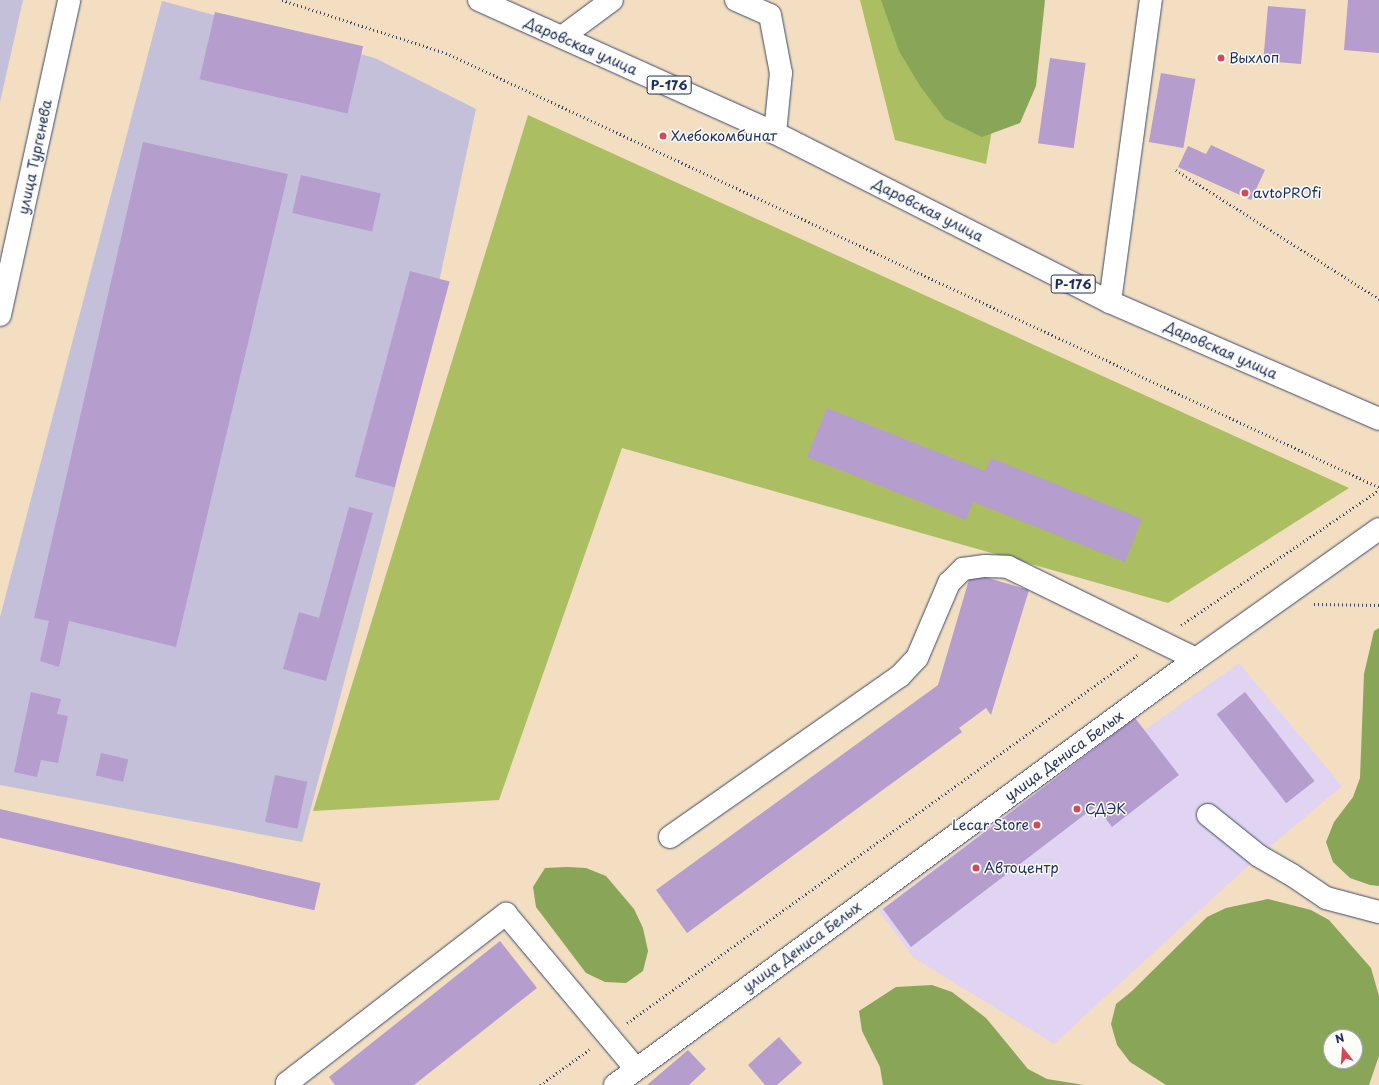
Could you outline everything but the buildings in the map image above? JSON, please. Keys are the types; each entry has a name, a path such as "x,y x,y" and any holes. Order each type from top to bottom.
{"main road":[{"name":"улица Тургенева","path":"0,315 69,0"},
{"name":"Даровская улица","path":"478,0 775,133 1110,302 1379,419"},
{"path":"562,38 612,0"},
{"path":"736,0 770,16 781,73 775,133"},
{"path":"1110,302 1151,0"},
{"name":"улица Дениса Белых","path":"615,1085 1196,659 1379,529"},
{"path":"670,837 900,676 917,658 949,583 963,569 984,566 1008,567 1196,659"},
{"path":"1208,816 1259,856 1292,875 1326,898 1379,912"},
{"path":"288,1085 287,1083 506,914 636,1069"}],"path":[{"path":"282,0 446,53 1379,489"},
{"path":"1176,170 1379,299"},
{"path":"540,1085 1158,641 1379,489"},
{"path":"1310,604 1379,605"}],"shaded area":[{"path":"0,0 23,0 0,102"},
{"path":"162,1 375,58 476,109 395,488 302,842 0,785 0,617"},
{"path":"1239,663 1342,786 1259,856 1054,1044 914,958 879,911 1132,719 1142,732"}],"green space":[{"path":"860,0 1015,0 986,164 895,140"},
{"path":"881,0 1045,0 1036,86 1020,123 982,137 945,119 920,86 899,51"},
{"path":"528,115 1349,488 1168,603 622,448 499,800 313,811"},
{"path":"1379,628 1379,886 1370,885 1350,878 1333,862 1326,842 1334,822 1353,797 1360,778 1364,674 1374,631"},
{"path":"545,868 586,868 606,876 634,909 643,928 648,951 643,971 626,983 605,982 586,973 536,907 533,887"},
{"path":"1268,899 1311,910 1329,920 1371,968 1379,996 1379,1056 1369,1085 1166,1085 1130,1062 1117,1045 1111,1024 1116,1004 1132,991 1207,917 1226,908"},
{"path":"932,985 952,992 986,1018 1028,1069 1047,1079 1084,1085 883,1085 880,1067 862,1031 859,1011 896,987"}],"place":[{"name":"Выхлоп","path":"1221,58"},
{"name":"Хлебокомбинат","path":"663,136"},
{"name":"avtoPROfi","path":"1245,193"},
{"name":"СДЭК","path":"1077,809"},
{"name":"Lecar Store","path":"1037,825"},
{"name":"Автоцентр","path":"976,868"}]}
